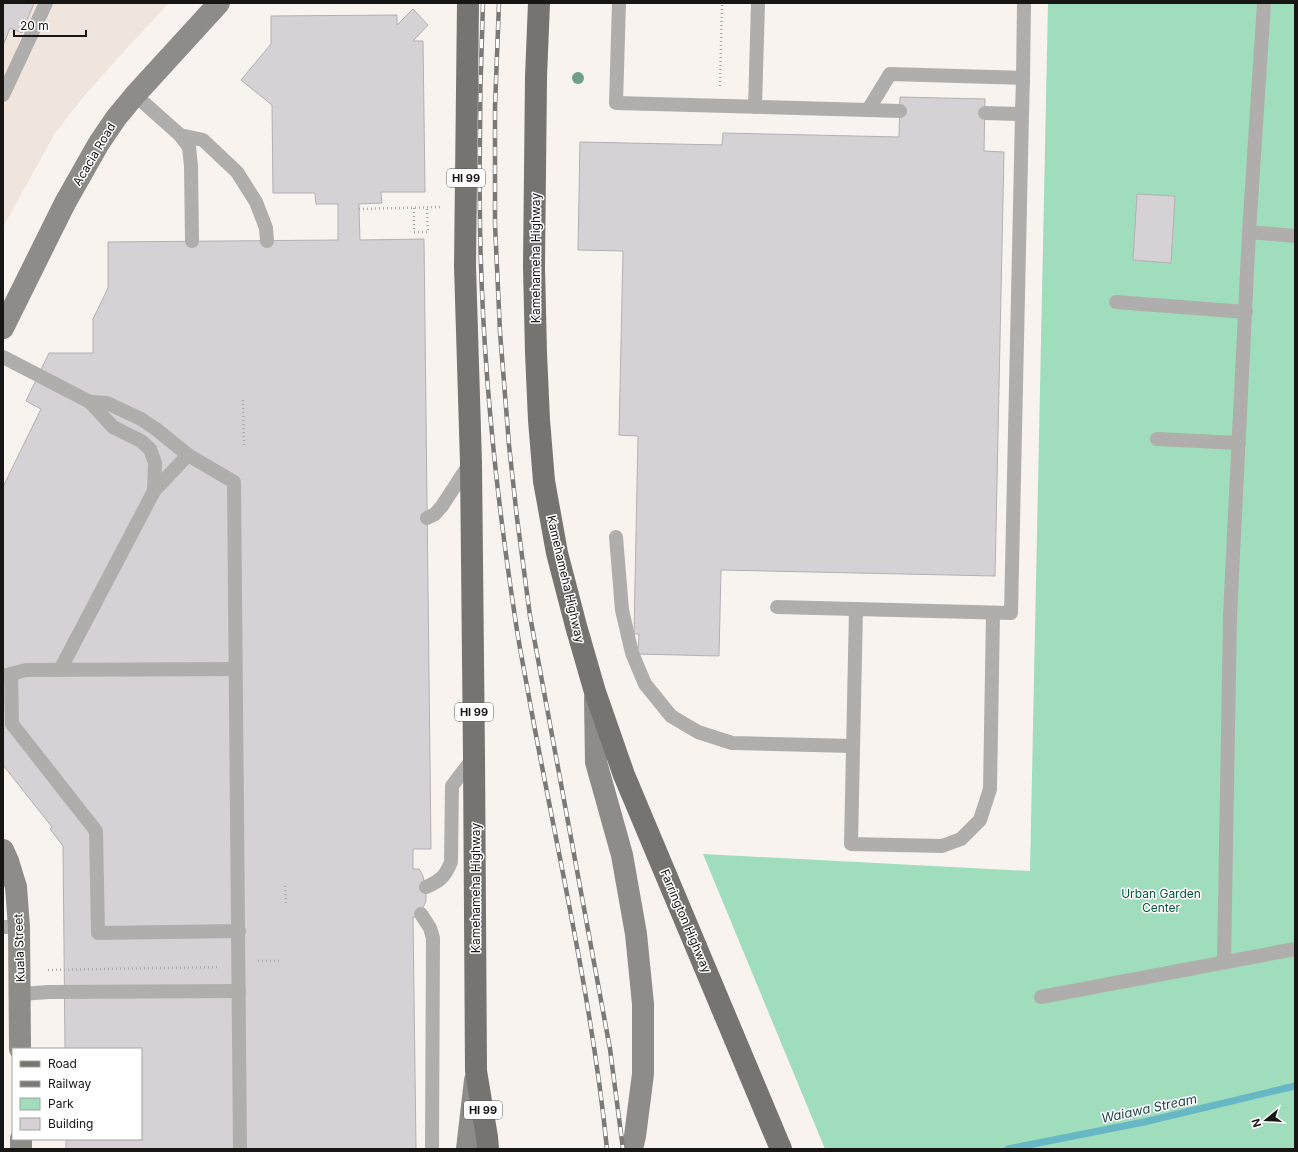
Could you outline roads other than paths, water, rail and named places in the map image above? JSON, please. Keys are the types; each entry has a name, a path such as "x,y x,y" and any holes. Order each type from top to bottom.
{"main road":[{"name":"Acacia Road","path":"3,328 65,202 99,143 116,118 135,95 219,3"},
{"name":"Kamehameha Highway","path":"468,3 465,266 471,463 476,1071 468,1149"},
{"name":"Kamehameha Highway","path":"539,3 534,267 538,420 544,481 558,553 576,626 595,692 596,762 622,854 636,934 643,1004 643,1074 632,1149"},
{"name":"Farrington Highway","path":"595,692 624,775 782,1149"},
{"name":"Kuala Street","path":"3,850 16,887 11,927 20,994 20,1048"},
{"name":"HI 99","path":"476,1071 488,1137 488,1149"}],"lane":[{"path":"3,95 46,3"},
{"path":"619,3 616,103 900,111"},
{"path":"755,107 758,3"},
{"path":"777,607 1011,613 1024,3"},
{"path":"1224,962 1230,615 1250,232 1264,3"},
{"path":"868,110 890,74 1023,78"},
{"path":"135,95 180,135 189,147 191,166 192,241"},
{"path":"985,113 1022,114"},
{"path":"180,135 203,140 237,172 256,202 266,228 267,241"},
{"path":"1250,232 1295,236"},
{"path":"1116,302 1246,312"},
{"path":"3,357 90,402 112,427 141,441 150,449 155,463 154,491"},
{"path":"90,402 107,403 141,419 188,455 234,482 240,1149"},
{"path":"1157,439 1239,443"},
{"path":"60,670 154,491 188,455"},
{"path":"427,518 435,514 442,506 471,463"},
{"path":"616,538 622,610 632,653 645,684 671,716 698,732 732,743 853,746"},
{"path":"856,609 851,844 942,846 961,839 980,820 990,789 993,613"},
{"path":"235,669 26,670 7,675 12,724 96,831 98,933 239,931"},
{"path":"426,887 443,877 451,862 452,786 474,756"},
{"path":"420,914 430,928 433,938 432,1149"},
{"path":"1041,997 1295,949"},
{"path":"20,994 49,992 239,991"}],"waterway":[{"name":"Waiawa Stream","path":"1008,1149 1144,1122 1295,1086"}],"railway":[{"path":"483,3 480,86 481,273 487,372 501,519 518,639 583,981 607,1149"},
{"path":"499,3 495,107 495,224 500,332 509,445 530,616 610,1049 623,1149"}],"park label":[{"name":"Urban Garden Center","path":"1161,900"}]}
